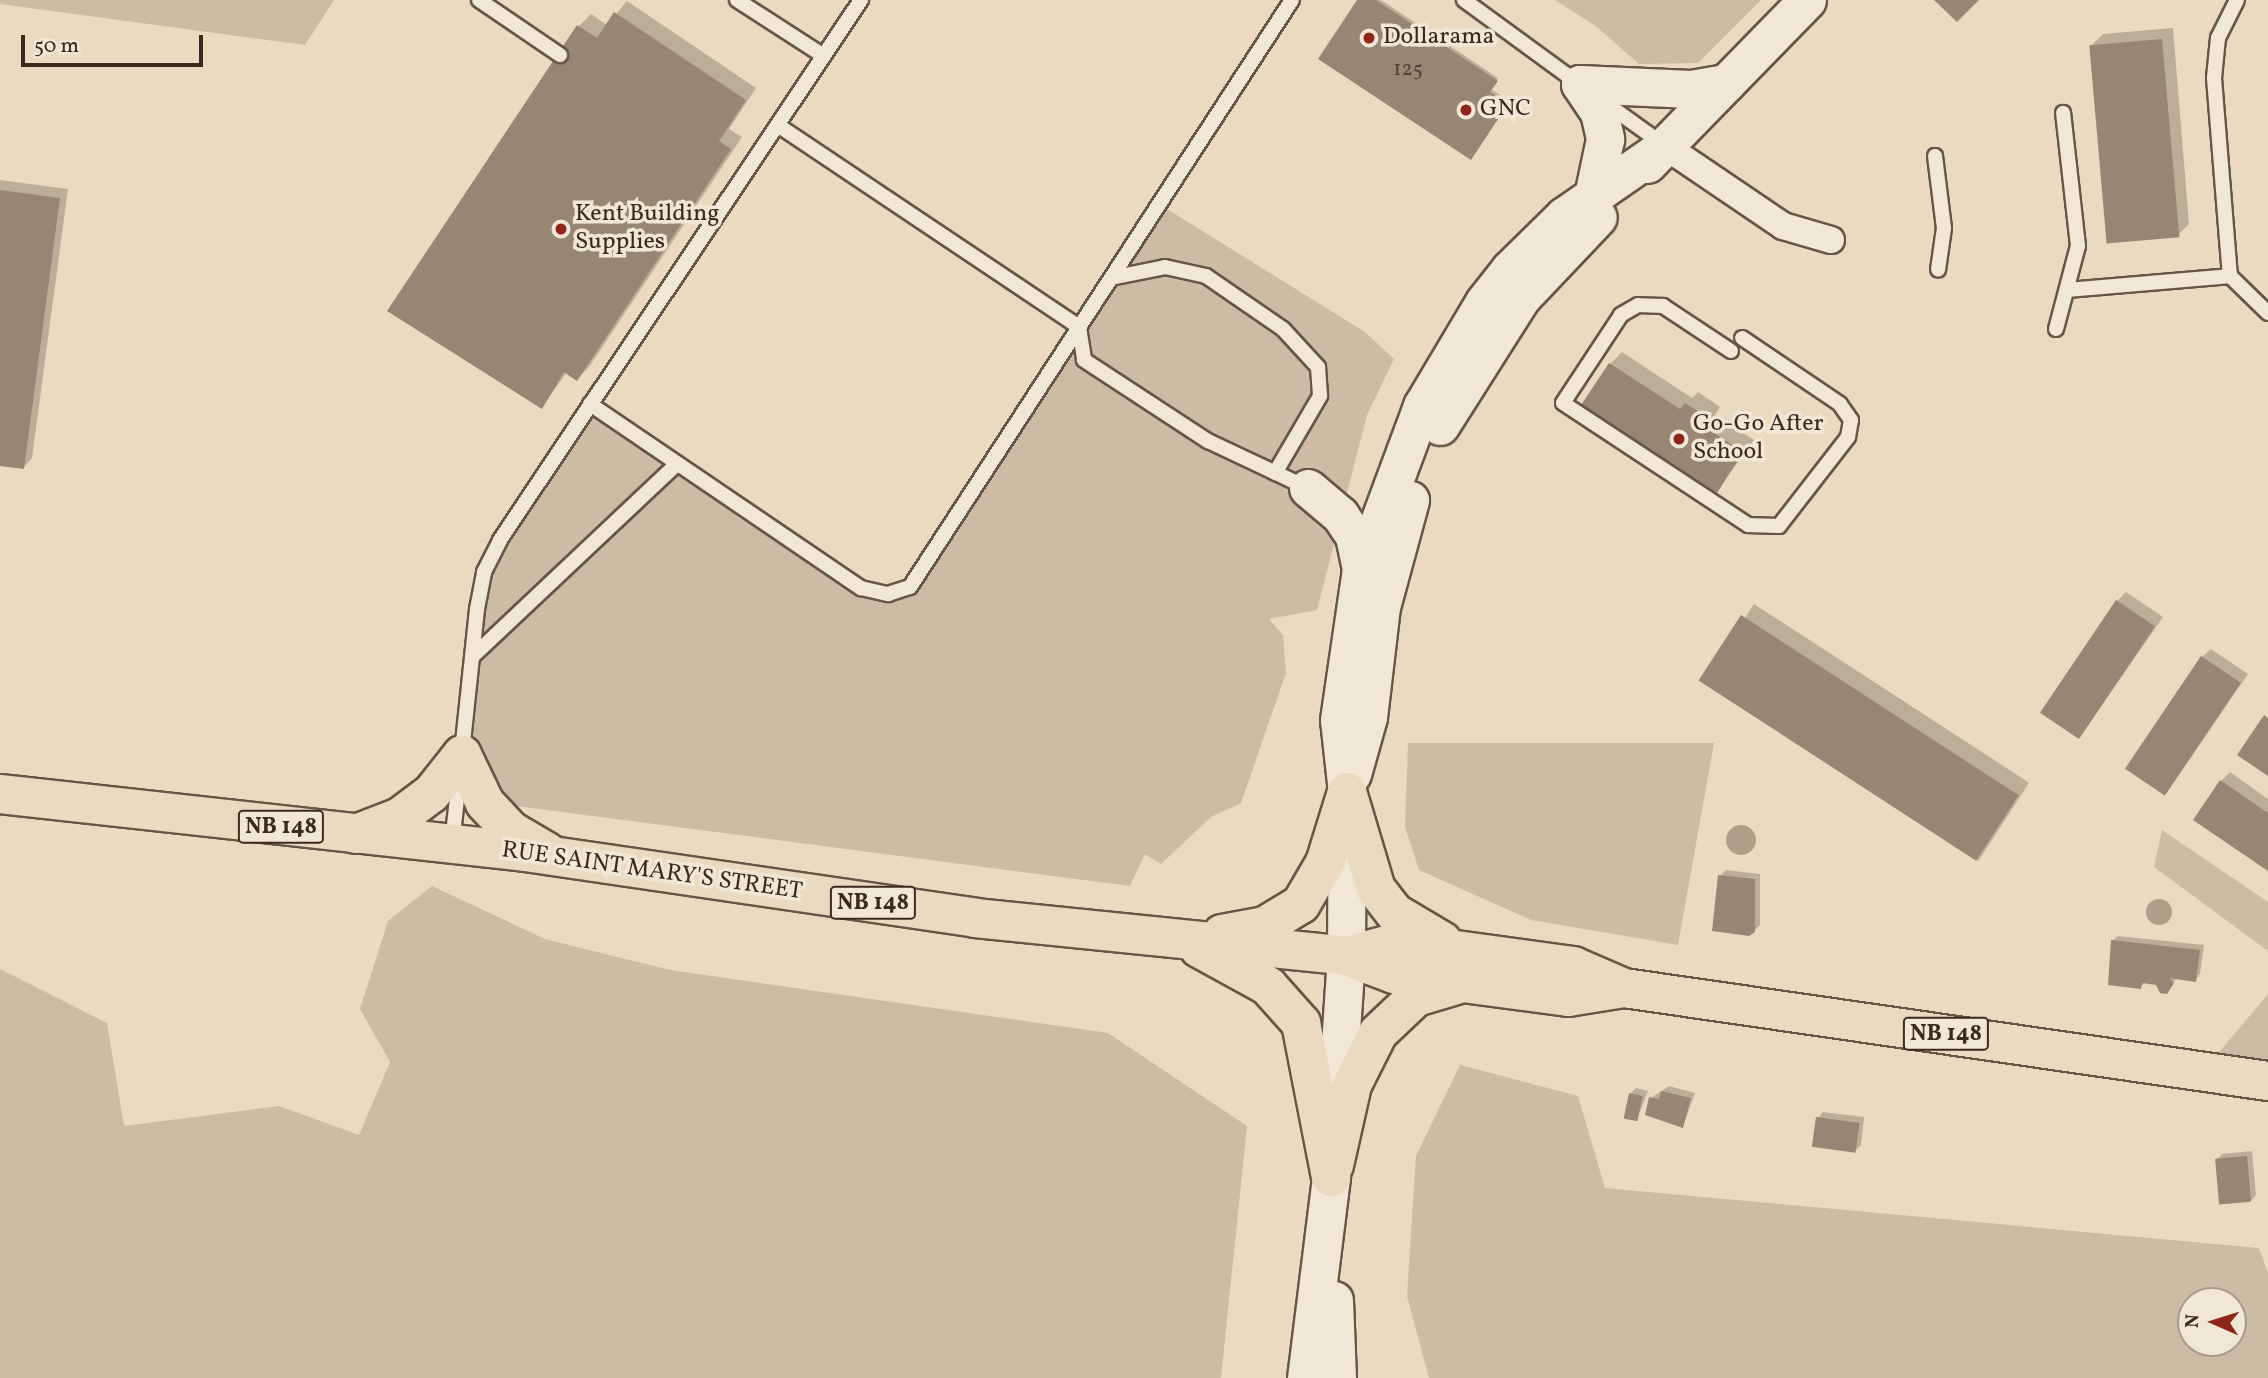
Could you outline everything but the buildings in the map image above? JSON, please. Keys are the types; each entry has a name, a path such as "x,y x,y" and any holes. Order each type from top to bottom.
{"main road":[{"path":"1185,941 1265,926 1301,904 1325,863 1368,717 1381,607 1399,529 1448,409 1522,297 1807,0"},
{"path":"1580,84 1691,89 1726,83"},
{"path":"1580,84 1599,112 1605,139 1593,196"},
{"path":"1306,1378 1331,1177 1346,956 1347,792 1339,720 1361,570 1394,471 1422,406 1483,302 1537,242 1593,196 1665,146"},
{"path":"1308,488 1348,494 1371,489 1394,471"},
{"path":"1308,488 1340,515 1354,536 1361,570"},
{"path":"354,835 400,817 424,799 462,755 485,803 510,830 561,860"},
{"path":"1331,1177 1352,1085 1378,1033 1416,997 1465,967 1395,913 1376,889 1347,792"},
{"name":"RUE SAINT MARY'S STREET","path":"0,794 451,847 525,852 561,860 975,918 1346,956 1394,974 1465,967 1568,997 1624,988 2268,1080"},
{"path":"1185,941 1268,986 1301,1023 1331,1177 1336,1378"}],"street":[{"path":"1665,146 1783,226 1831,240"}],"lane":[{"path":"479,0 560,55"},
{"path":"737,0 824,56"},
{"path":"451,847 484,572 500,540 861,0"},
{"path":"590,404 861,588 887,594 910,587 1292,0"},
{"path":"1464,0 1665,146"},
{"path":"2237,0 2218,38 2214,78 2230,276 2268,313"},
{"path":"2056,329 2078,246 2063,113"},
{"path":"779,126 1079,327 1084,360 1208,441 1308,488"},
{"path":"1935,156 1944,228 1938,270"},
{"path":"1111,278 1165,267 1206,276 1283,329 1318,367 1320,396 1275,472"},
{"path":"2068,290 2230,276"},
{"path":"1731,351 1663,306 1638,305 1621,315 1563,403 1748,525 1779,526 1849,437 1850,420 1840,404 1742,338"},
{"path":"472,657 677,464"}],"shaded area":[{"path":"0,0 334,0 305,45 0,4"},
{"path":"1555,0 1761,0 1698,63 1639,64 1597,27"},
{"path":"1159,204 1365,332 1394,359 1367,415 1317,610 1269,619 1283,635 1286,673 1241,803 1211,817 1161,864 1145,854 1130,886 501,804 462,755 484,572 590,404 861,588 910,587"},
{"path":"1408,743 1714,743 1678,945 1531,920 1419,870 1405,827"},
{"path":"1741,825 1747,826 1755,834 1755,846 1747,854 1741,855 1735,854 1727,846 1726,840 1727,834 1735,826"},
{"path":"2162,830 2268,902 2268,951 2154,867"},
{"path":"432,886 545,939 670,970 1108,1033 1247,1126 1221,1378 0,1378 0,969 107,1023 124,1126 279,1106 359,1135 390,1062 360,1009 388,921"},
{"path":"2159,899 2168,903 2172,912 2168,921 2159,925 2150,921 2146,912 2150,903"},
{"path":"2268,994 2268,1064 2215,1057"},
{"path":"1460,1065 1578,1096 1605,1188 2259,1248 2268,1273 2268,1378 1429,1378 1407,1296 1416,1156"}],"place":[{"name":"Dollarama","path":"1369,38"},
{"name":"GNC","path":"1466,110"},
{"name":"Kent Building Supplies","path":"561,229"},
{"name":"Go-Go After School","path":"1679,439"}]}
